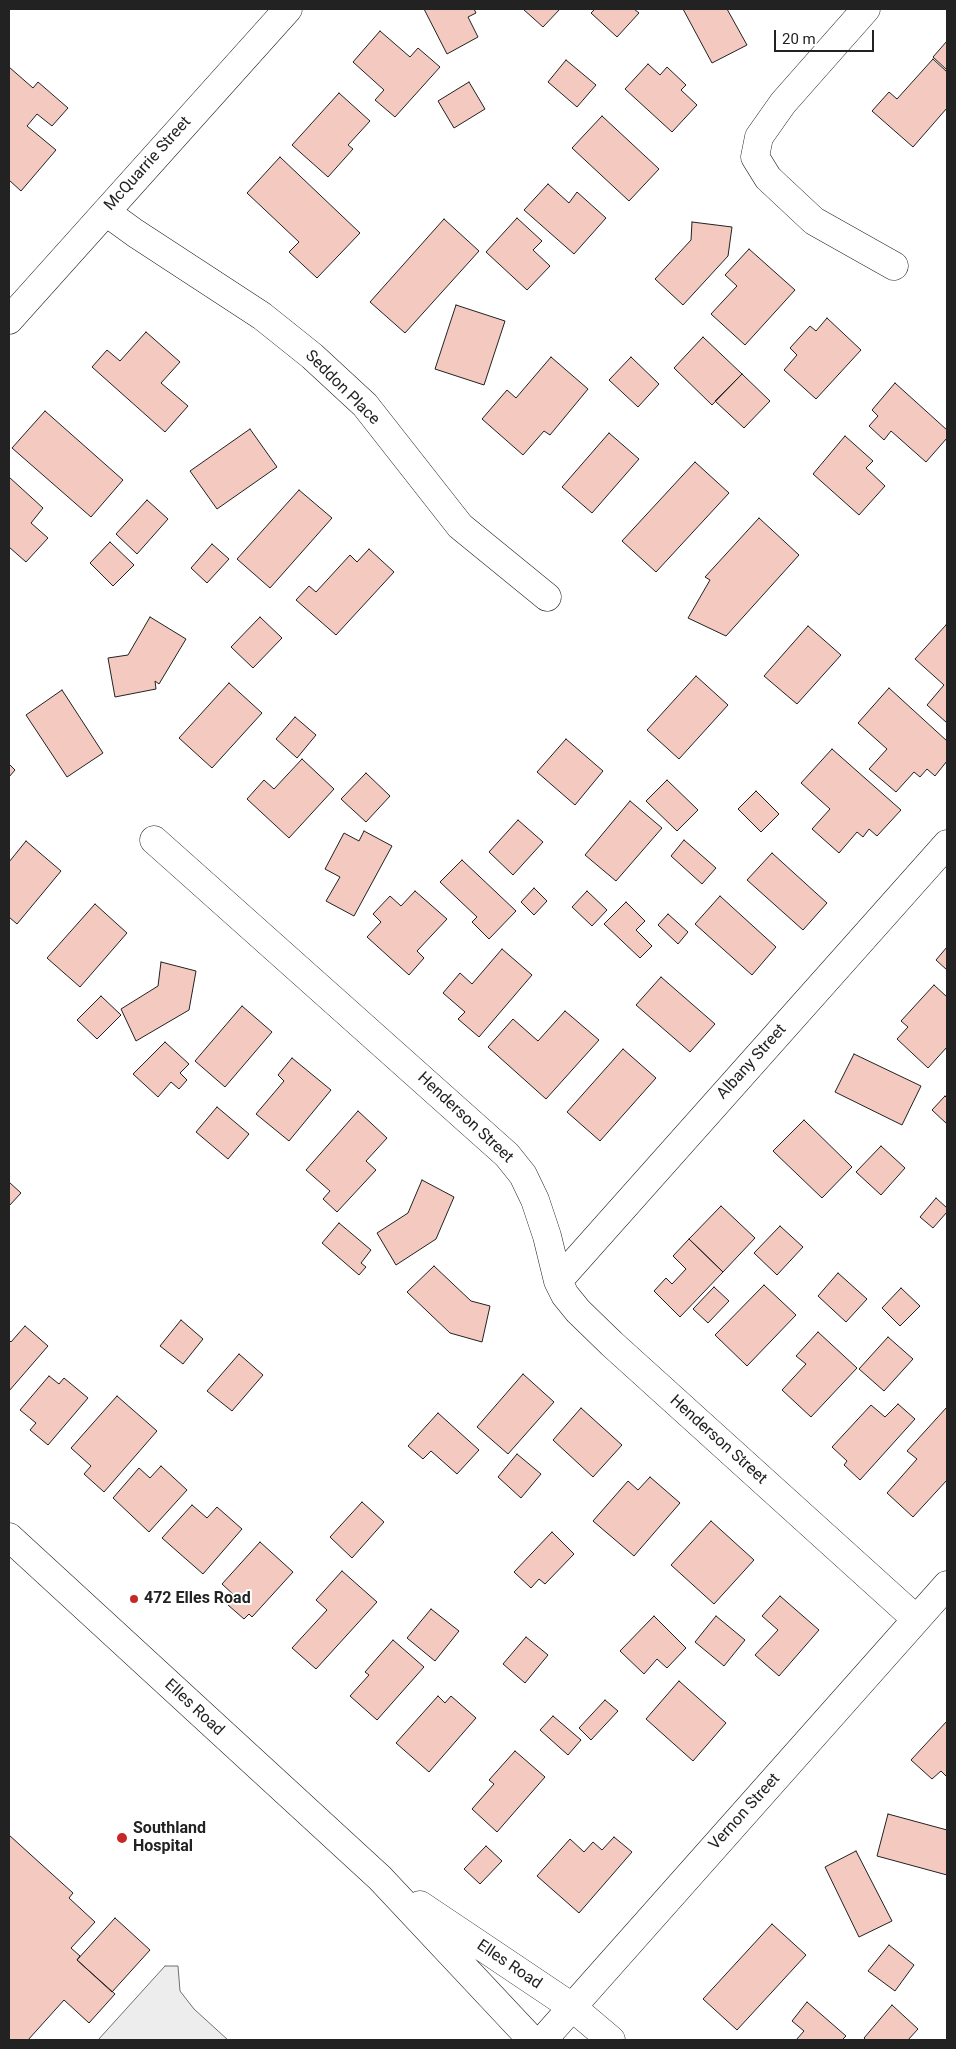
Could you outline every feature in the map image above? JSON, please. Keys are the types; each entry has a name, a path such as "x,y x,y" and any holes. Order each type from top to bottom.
{"street":[{"name":"McQuarrie Street","path":"9,320 288,9"},
{"path":"866,9 783,102 759,137 755,156 768,178 814,221 894,266"},
{"name":"Seddon Place","path":"106,212 135,234 262,316 312,356 365,405 460,526 547,597"},
{"name":"Henderson Street","path":"154,840 507,1155 523,1175 535,1200 547,1236 558,1281 578,1311 916,1619"},
{"name":"Albany Street","path":"558,1281 947,844"},
{"name":"Elles Road","path":"9,1537 380,1878 532,2040"},
{"name":"Vernon Street","path":"543,2040 947,1584"},
{"name":"Elles Road","path":"380,1878 572,2007 611,2040"}],"shaded area":[{"path":"165,1966 178,1966 180,1991 194,2009 228,2040 98,2040"}],"building":[{"path":"424,9 474,9 476,13 468,17 478,37 447,54"},
{"path":"523,9 560,9 543,27"},
{"path":"595,9 634,9 639,13 617,37 591,13"},
{"path":"683,9 727,9 747,45 712,63"},
{"path":"380,31 410,57 418,48 440,67 395,117 375,100 384,90 353,62"},
{"path":"947,41 947,70 933,57"},
{"path":"933,59 947,72 947,108 913,147 872,111 889,92 897,99"},
{"path":"566,60 596,85 577,107 548,82"},
{"path":"648,64 660,75 667,67 686,85 681,90 697,105 672,132 625,89"},
{"path":"9,67 33,88 38,82 68,108 52,126 37,114 27,126 56,150 21,191 9,180"},
{"path":"469,82 485,109 454,128 438,101"},
{"path":"339,93 370,121 348,145 353,149 328,177 292,145"},
{"path":"602,116 659,169 629,201 572,148"},
{"path":"280,157 360,233 317,278 289,252 299,242 247,193"},
{"path":"548,184 569,203 577,192 606,218 574,254 524,210"},
{"path":"517,218 542,241 533,250 550,266 527,290 486,252"},
{"path":"444,219 479,251 405,333 370,302"},
{"path":"692,222 732,227 728,256 683,305 655,279 691,240"},
{"path":"749,249 795,290 745,345 711,314 737,286 725,275"},
{"path":"456,305 505,321 484,385 435,369"},
{"path":"827,318 861,350 816,399 784,370 797,355 790,348 810,326 816,331"},
{"path":"146,332 180,362 161,383 188,406 165,432 92,367 107,350 120,361"},
{"path":"703,337 742,374 712,405 674,368"},
{"path":"551,357 588,389 550,435 544,431 523,455 482,419 507,390 516,398"},
{"path":"631,357 659,384 638,407 609,380"},
{"path":"742,374 770,401 744,428 715,401"},
{"path":"895,383 947,430 947,438 926,462 891,431 884,440 869,426 878,416 872,410"},
{"path":"45,411 123,480 91,517 12,448"},
{"path":"250,429 277,467 217,509 190,471"},
{"path":"609,433 639,459 592,513 562,487"},
{"path":"845,436 873,461 866,468 885,486 859,515 813,474"},
{"path":"695,462 729,493 656,572 622,541"},
{"path":"9,477 43,508 31,523 48,538 26,562 9,547"},
{"path":"299,490 332,518 270,588 237,559"},
{"path":"147,500 168,519 137,554 116,534"},
{"path":"759,518 799,555 726,636 688,618 710,580 705,577"},
{"path":"110,542 134,565 113,586 90,563"},
{"path":"212,544 229,559 207,583 191,568"},
{"path":"369,549 394,572 336,635 296,600 309,586 316,592 350,555 357,562"},
{"path":"150,617 186,639 159,684 155,681 156,689 115,697 108,658 128,655"},
{"path":"260,617 282,638 253,668 231,647"},
{"path":"946,625 947,723 927,705 944,685 915,659"},
{"path":"808,626 841,655 797,704 764,676"},
{"path":"696,676 728,705 679,759 647,730"},
{"path":"229,683 262,713 212,768 179,738"},
{"path":"889,688 947,741 947,761 935,776 927,769 920,777 914,772 896,792 869,769 887,749 858,723"},
{"path":"62,690 103,753 67,777 26,715"},
{"path":"295,717 316,735 297,758 276,739"},
{"path":"566,739 603,771 575,805 537,772"},
{"path":"832,749 901,810 877,836 869,829 863,837 857,832 839,853 812,829 830,809 801,783"},
{"path":"302,759 334,789 289,838 247,799 264,780 274,789"},
{"path":"9,764 15,770 9,777"},
{"path":"366,773 390,796 366,822 341,799"},
{"path":"667,780 698,810 677,831 646,801"},
{"path":"756,791 779,814 761,832 738,809"},
{"path":"630,801 662,828 616,881 585,855"},
{"path":"518,820 543,842 513,875 489,852"},
{"path":"364,831 392,846 354,916 326,901 340,877 325,869 344,833 359,841"},
{"path":"684,840 716,868 702,884 671,856"},
{"path":"26,841 61,871 17,924 9,917 9,862"},
{"path":"772,853 827,903 803,930 747,880"},
{"path":"462,860 516,911 489,939 472,922 477,917 440,882"},
{"path":"534,888 547,901 534,915 521,902"},
{"path":"415,891 447,919 417,951 424,958 409,975 367,937 381,922 373,914 390,896 401,906"},
{"path":"587,891 607,910 592,926 572,907"},
{"path":"720,896 776,947 752,975 695,924"},
{"path":"626,902 645,921 636,930 652,946 640,958 604,924"},
{"path":"95,904 127,933 80,987 47,958"},
{"path":"668,914 688,932 678,944 658,925"},
{"path":"947,947 947,970 936,960"},
{"path":"502,949 532,975 479,1037 458,1019 465,1012 443,993 460,973 472,984"},
{"path":"161,962 196,971 189,1010 136,1041 121,1009 158,986"},
{"path":"661,977 715,1024 690,1052 636,1005"},
{"path":"934,985 947,997 947,1047 928,1068 897,1039 908,1027 901,1021"},
{"path":"101,996 121,1015 97,1039 77,1020"},
{"path":"242,1006 272,1032 225,1087 195,1061"},
{"path":"565,1011 599,1040 546,1099 488,1047 513,1019 538,1041"},
{"path":"165,1042 189,1064 180,1073 187,1080 179,1089 171,1082 158,1097 133,1074"},
{"path":"623,1049 656,1078 600,1141 567,1112"},
{"path":"854,1054 921,1086 902,1125 835,1092"},
{"path":"292,1058 331,1090 289,1141 256,1114 284,1081 278,1075"},
{"path":"945,1096 947,1098 947,1124 932,1110"},
{"path":"217,1107 249,1134 228,1159 196,1132"},
{"path":"358,1111 387,1138 366,1161 376,1170 337,1212 323,1199 330,1191 306,1170"},
{"path":"804,1120 852,1167 822,1198 773,1151"},
{"path":"881,1146 905,1168 881,1195 856,1172"},
{"path":"422,1180 454,1197 436,1239 396,1265 377,1233 408,1213"},
{"path":"9,1182 21,1193 9,1206"},
{"path":"936,1198 947,1208 947,1212 933,1228 920,1217"},
{"path":"721,1206 755,1238 723,1272 689,1239"},
{"path":"339,1223 371,1250 361,1263 366,1267 359,1275 322,1243"},
{"path":"780,1226 803,1247 777,1275 754,1253"},
{"path":"689,1239 723,1272 680,1317 654,1291 666,1278 672,1284 686,1269 673,1256"},
{"path":"434,1266 471,1301 490,1306 482,1342 450,1333 407,1292"},
{"path":"838,1273 867,1299 846,1322 818,1296"},
{"path":"764,1285 796,1315 747,1366 715,1335"},
{"path":"714,1287 729,1301 708,1323 693,1309"},
{"path":"901,1288 920,1306 900,1326 882,1308"},
{"path":"181,1320 203,1339 183,1364 160,1346"},
{"path":"25,1326 48,1346 9,1391 9,1340 11,1342"},
{"path":"818,1332 857,1368 811,1417 782,1390 806,1364 796,1356"},
{"path":"888,1337 913,1359 884,1391 859,1369"},
{"path":"239,1354 263,1375 232,1411 207,1391"},
{"path":"523,1374 554,1402 508,1454 477,1427"},
{"path":"49,1376 59,1384 64,1378 88,1398 48,1445 30,1430 36,1423 20,1410"},
{"path":"117,1396 157,1431 104,1492 84,1474 91,1466 71,1448"},
{"path":"898,1404 915,1419 860,1480 844,1465 847,1461 832,1447 871,1405 885,1417"},
{"path":"947,1407 947,1480 913,1517 887,1493 917,1459 907,1451"},
{"path":"581,1408 622,1445 593,1477 553,1440"},
{"path":"438,1413 479,1450 457,1474 431,1451 423,1459 408,1446"},
{"path":"517,1454 541,1474 521,1498 498,1477"},
{"path":"161,1466 187,1490 149,1532 113,1498 139,1468 150,1478"},
{"path":"650,1477 680,1503 634,1556 593,1521 628,1481 638,1490"},
{"path":"362,1502 384,1522 352,1558 330,1537"},
{"path":"192,1505 207,1518 217,1507 242,1529 203,1574 162,1538"},
{"path":"711,1521 754,1560 714,1604 671,1565"},
{"path":"552,1532 574,1554 545,1584 539,1579 531,1588 514,1572"},
{"path":"260,1542 293,1572 252,1617 249,1614 244,1619 228,1605 235,1596 222,1584"},
{"path":"342,1571 377,1602 316,1669 292,1648 327,1610 316,1600"},
{"path":"780,1596 819,1630 779,1676 755,1655 778,1630 762,1616"},
{"path":"431,1609 459,1631 435,1661 407,1638"},
{"path":"654,1616 686,1648 667,1668 657,1659 644,1674 620,1651"},
{"path":"716,1616 745,1640 724,1666 695,1642"},
{"path":"526,1637 548,1655 525,1683 503,1664"},
{"path":"393,1640 424,1667 377,1720 350,1696 369,1675 365,1672"},
{"path":"679,1681 726,1723 693,1761 646,1719"},
{"path":"438,1696 445,1703 451,1696 476,1718 429,1772 396,1743"},
{"path":"605,1700 618,1711 591,1740 579,1728"},
{"path":"553,1716 581,1740 568,1755 540,1730"},
{"path":"947,1721 947,1777 941,1771 932,1779 911,1760"},
{"path":"515,1751 545,1777 497,1832 472,1809 494,1784 489,1780"},
{"path":"888,1814 947,1830 947,1875 877,1856"},
{"path":"9,1835 73,1893 69,1898 95,1922 71,1948 80,1956 77,1960 115,1994 89,2023 64,2000 28,2040 9,2040"},
{"path":"614,1837 632,1852 579,1913 537,1876 570,1839 584,1852 593,1842 602,1850"},
{"path":"486,1846 502,1861 480,1884 464,1869"},
{"path":"856,1851 892,1921 859,1937 825,1867"},
{"path":"115,1918 150,1950 112,1992 77,1960"},
{"path":"772,1924 806,1955 737,2030 703,1999"},
{"path":"889,1945 914,1965 895,1991 868,1971"},
{"path":"807,2002 846,2036 842,2040 796,2040 804,2031 792,2021"},
{"path":"892,2005 918,2029 908,2040 866,2040 864,2038"}],"place":[{"name":"472 Elles Road","path":"134,1599"},
{"name":"Southland Hospital","path":"122,1838"}]}
